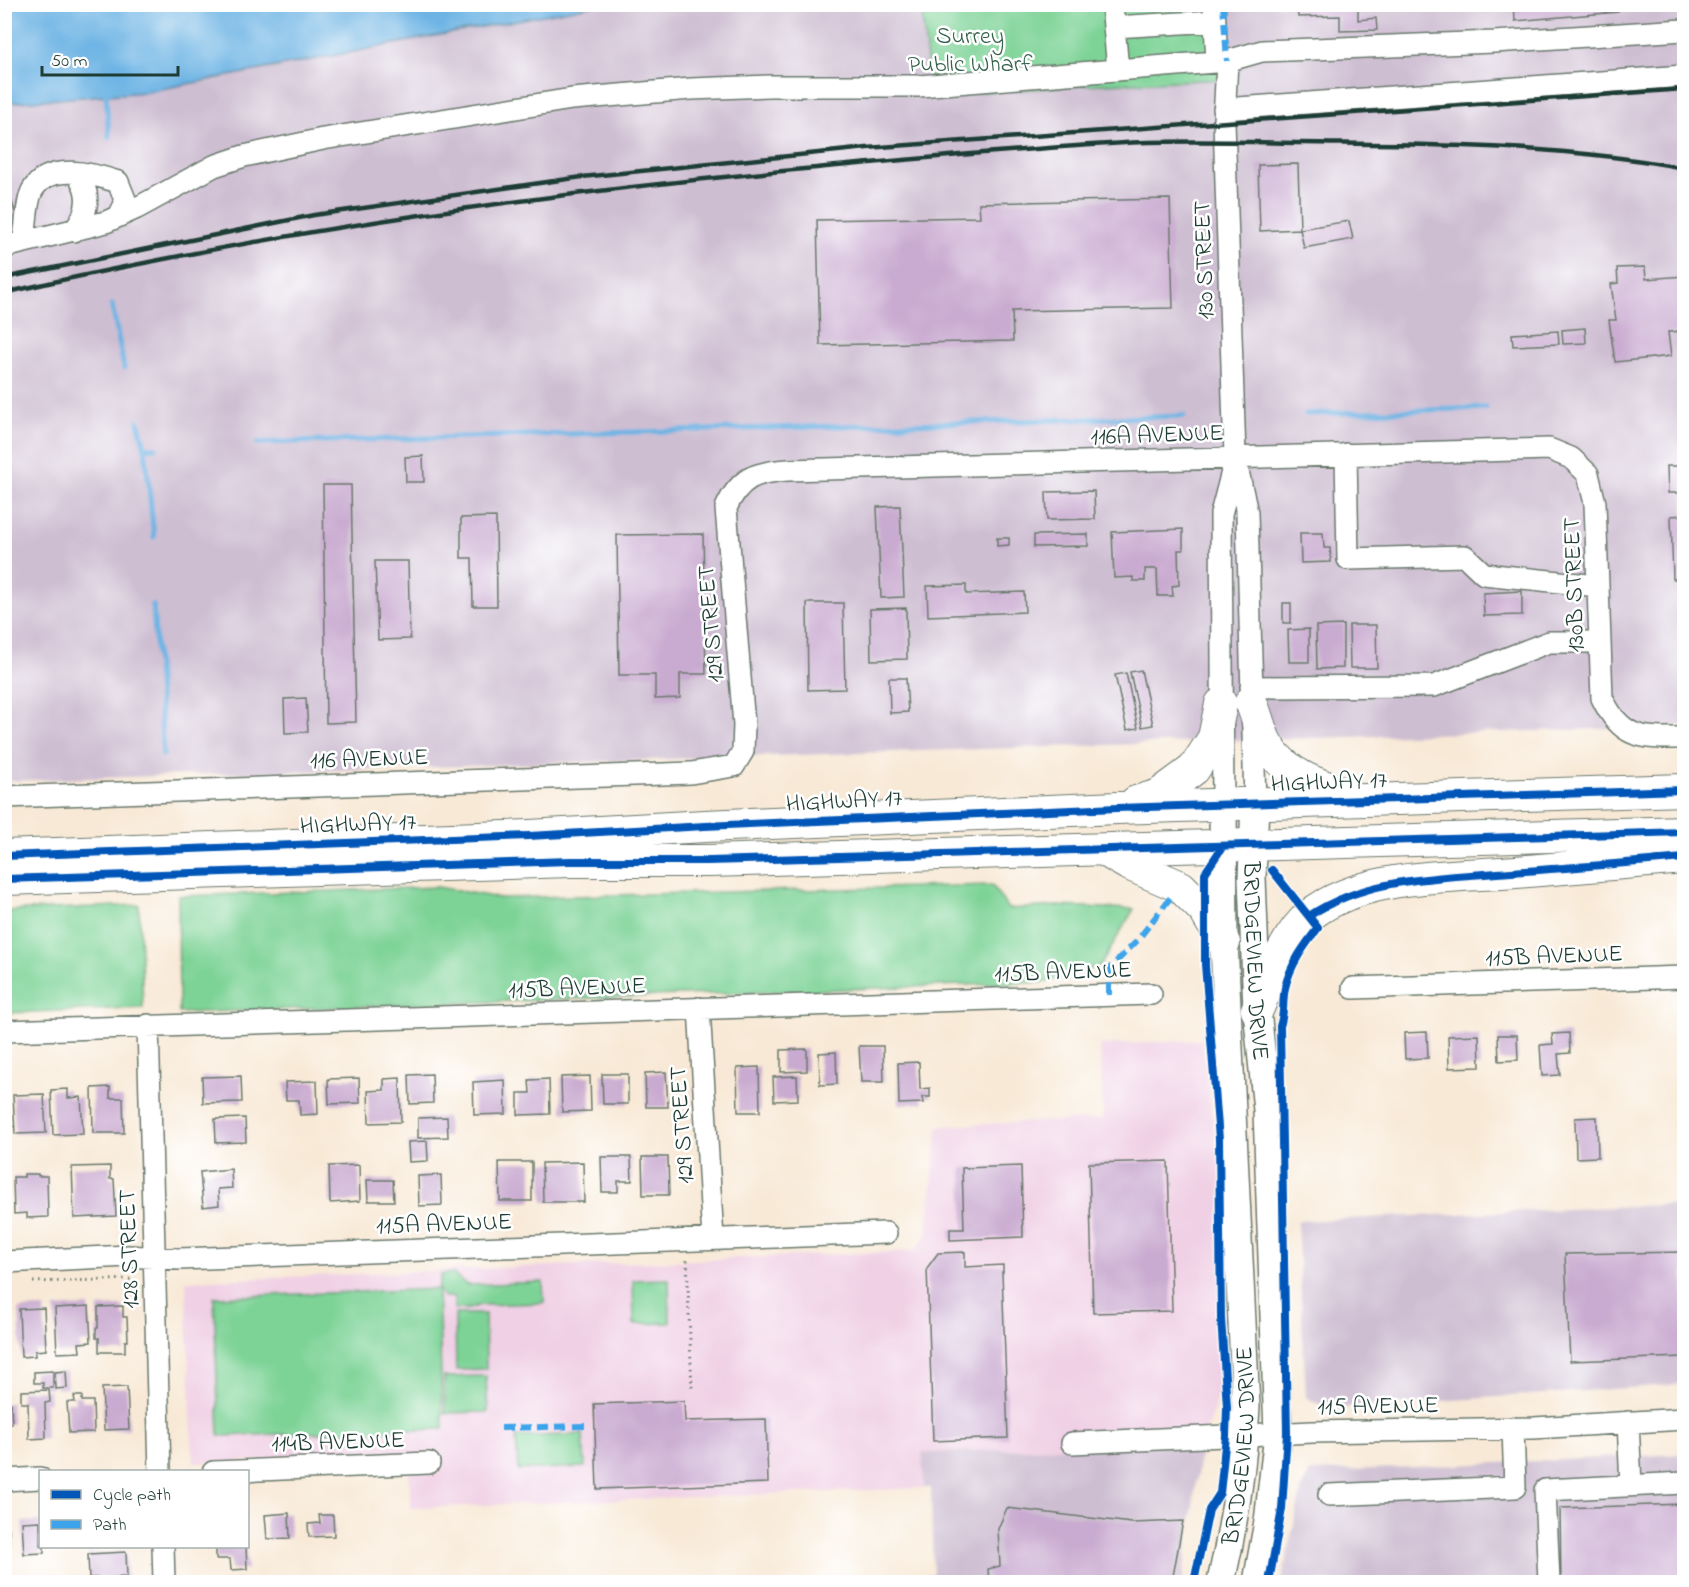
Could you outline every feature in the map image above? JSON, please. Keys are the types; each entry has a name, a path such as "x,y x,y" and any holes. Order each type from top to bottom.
{"highway":[{"path":"1117,808 1159,795 1194,769 1241,697 1267,744 1286,767 1308,781 1365,800"},
{"name":"HIGHWAY 17","path":"1230,829 1255,803 1684,790"},
{"name":"HIGHWAY 17","path":"4,855 529,836 717,825 1117,808 1230,829"},
{"path":"708,861 814,843 1202,823 1230,829"},
{"name":"HIGHWAY 17","path":"4,879 570,861 708,861 1103,849 1230,829 1684,832"},
{"path":"1103,849 1128,864 1181,888 1205,912 1224,943"},
{"path":"1257,1010 1278,962 1297,928 1323,906 1357,891 1405,881 1684,858"}],"main road":[{"name":"BRIDGEVIEW DRIVE","path":"1221,1582 1227,1556 1244,1436 1246,1399 1224,943 1230,829 1255,803"},
{"name":"BRIDGEVIEW DRIVE","path":"1230,829 1252,871 1257,1010 1267,1110 1278,1434 1268,1522 1257,1582"}],"street":[{"path":"1112,4 1118,70"},
{"path":"1114,27 1214,13"},
{"name":"130 STREET","path":"1214,13 1222,62 1228,79 1224,109 1235,458 1247,513 1241,697 1230,829"},
{"path":"14,245 74,231 119,216 214,166 244,156 323,139 572,99 691,89 770,86 920,86 1222,62 1262,51 1494,42 1684,30"},
{"path":"1224,109 1684,76"},
{"path":"14,245 32,191 46,176 67,172 98,176 118,182 126,202 119,216"},
{"path":"74,231 82,221 88,201 84,183 76,173"},
{"name":"116A AVENUE","path":"745,481 770,471 788,470 1346,454 1550,449 1571,458"},
{"path":"1346,454 1348,559 1465,556 1484,574 1598,586"},
{"name":"130 STREET","path":"1235,458 1221,514 1255,803"},
{"name":"130B STREET","path":"1571,458 1588,474 1595,503 1602,698 1611,717 1629,732 1647,738 1684,738"},
{"name":"129 STREET","path":"734,766 743,751 744,725 726,508 734,492 745,481"},
{"path":"1241,697 1434,686 1549,642 1600,642"},
{"name":"116 AVENUE","path":"4,797 691,773 734,766"},
{"name":"115B AVENUE","path":"1353,988 1684,976"},
{"name":"115B AVENUE","path":"4,1031 1151,994"},
{"name":"129 STREET","path":"699,1008 713,1239"},
{"name":"128 STREET","path":"148,1025 160,1470"},
{"name":"115A AVENUE","path":"4,1262 128,1256 179,1259 886,1233"},
{"name":"115 AVENUE","path":"1072,1443 1278,1434 1513,1428 1684,1419"},
{"path":"1628,1422 1631,1485"},
{"path":"1329,1495 1515,1487 1513,1428"},
{"name":"114B AVENUE","path":"249,1470 429,1463"},
{"path":"4,1480 39,1478"},
{"path":"1549,1582 1545,1490 1684,1483"},
{"path":"163,1548 164,1582"}],"path":[{"path":"687,1251 692,1390"},
{"path":"27,1282 142,1278"}],"shaded area":[{"path":"595,5 1684,5 1684,726 5,781 4,103 146,92"},
{"path":"1202,1040 1220,1171 1227,1295 1222,1375 1215,1406 1202,1442 923,1453 924,1488 411,1508 408,1454 193,1463 186,1281 915,1251 927,1234 938,1126 1103,1119 1100,1045"},
{"path":"1684,1204 1684,1384 1327,1409 1306,1397 1297,1221"},
{"path":"1202,1442 1182,1582 933,1582 931,1488 924,1488 922,1453"},
{"path":"1684,1454 1684,1582 1281,1582 1302,1487 1310,1472"}],"green space":[{"name":"Surrey Public Wharf","path":"921,5 1228,5 1228,79 1102,84 931,96"},
{"path":"992,885 1008,909 1057,906 1134,909 1100,966 1047,982 179,1013 178,896 438,887 499,898"},
{"path":"139,905 143,1008 5,1013 5,911"},
{"path":"452,1273 467,1285 543,1282 544,1303 480,1305 469,1309 454,1309 454,1297 444,1297 438,1289 441,1275"},
{"path":"669,1279 670,1323 634,1324 633,1280"},
{"path":"438,1289 443,1429 219,1436 214,1297"},
{"path":"455,1314 485,1314 486,1369 456,1370"},
{"path":"486,1376 488,1412 445,1413 444,1377"},
{"path":"583,1434 585,1467 518,1470 516,1437"}],"water":[{"path":"5,4 595,5 146,92 5,103"}],"building":[{"path":"1297,4 1358,4 1358,20 1376,18 1377,30 1340,31 1340,16 1298,17"},
{"path":"1514,4 1617,4 1618,12 1515,21"},
{"path":"1298,164 1300,229 1260,231 1258,165"},
{"path":"4,174 18,223 4,226"},
{"path":"1170,199 1173,308 1012,311 1013,341 820,345 817,220 980,217 979,203"},
{"path":"1349,221 1353,239 1304,248 1300,229"},
{"path":"1645,267 1646,279 1684,276 1684,331 1668,332 1671,356 1615,362 1609,320 1616,320 1611,284 1618,283 1617,268"},
{"path":"1585,328 1586,343 1563,344 1562,330"},
{"path":"1558,331 1559,344 1513,346 1512,334"},
{"path":"423,456 424,482 406,482 405,457"},
{"path":"1667,466 1684,466 1684,493 1668,493"},
{"path":"323,485 351,485 356,722 326,723"},
{"path":"1094,491 1095,519 1047,520 1046,492"},
{"path":"900,506 904,597 881,598 877,507"},
{"path":"1684,515 1684,579 1673,579 1671,516"},
{"path":"496,517 497,606 473,606 472,558 461,558 461,518"},
{"path":"1183,529 1183,550 1178,550 1179,585 1172,586 1173,596 1158,596 1157,569 1145,569 1145,581 1133,581 1133,577 1114,578 1112,532"},
{"path":"1300,533 1323,533 1324,548 1330,548 1331,562 1301,563"},
{"path":"703,534 706,674 680,674 680,698 655,699 655,675 619,675 617,535"},
{"path":"1088,534 1088,546 1034,547 1034,535"},
{"path":"997,538 1009,538 1009,545 997,546"},
{"path":"375,561 408,561 410,639 378,640"},
{"path":"966,585 966,594 1024,592 1025,612 928,616 927,586"},
{"path":"1522,591 1522,615 1484,616 1483,593"},
{"path":"807,603 843,603 845,689 808,690"},
{"path":"1283,603 1291,603 1291,623 1283,623"},
{"path":"906,608 907,659 871,660 870,609"},
{"path":"1343,625 1343,668 1317,669 1316,626"},
{"path":"1349,625 1376,625 1377,668 1350,668"},
{"path":"1309,629 1309,662 1289,662 1288,630"},
{"path":"1141,670 1153,725 1142,727 1130,672"},
{"path":"1126,673 1138,728 1127,730 1115,675"},
{"path":"889,678 906,678 908,712 890,713"},
{"path":"306,698 308,732 285,733 284,699"},
{"path":"1427,1032 1428,1058 1405,1059 1404,1033"},
{"path":"1569,1033 1570,1053 1558,1054 1560,1075 1542,1076 1540,1045 1553,1044 1552,1034"},
{"path":"1479,1035 1480,1067 1449,1068 1448,1036"},
{"path":"1498,1035 1517,1035 1518,1060 1499,1061"},
{"path":"859,1046 883,1046 884,1082 861,1082"},
{"path":"807,1049 807,1071 781,1072 781,1050"},
{"path":"836,1052 837,1084 820,1085 819,1053"},
{"path":"919,1062 920,1089 930,1088 930,1097 922,1097 923,1103 899,1104 898,1063"},
{"path":"759,1067 760,1112 738,1112 737,1068"},
{"path":"666,1072 668,1107 646,1107 645,1073"},
{"path":"432,1074 433,1103 410,1104 409,1075"},
{"path":"602,1074 628,1074 628,1104 603,1104"},
{"path":"241,1076 242,1102 203,1103 202,1077"},
{"path":"590,1076 591,1111 562,1112 561,1077"},
{"path":"797,1076 798,1100 774,1101 773,1077"},
{"path":"359,1078 360,1103 329,1104 328,1079"},
{"path":"400,1078 401,1122 369,1123 368,1091 384,1090 384,1079"},
{"path":"549,1079 550,1114 518,1115 518,1093 530,1093 529,1080"},
{"path":"505,1080 506,1114 474,1115 473,1082"},
{"path":"317,1081 318,1114 300,1115 299,1100 286,1100 285,1082"},
{"path":"110,1087 110,1098 123,1098 124,1133 93,1133 92,1088"},
{"path":"68,1089 68,1098 81,1097 83,1134 53,1135 51,1090"},
{"path":"44,1094 46,1133 15,1134 13,1095"},
{"path":"447,1117 448,1137 418,1138 418,1118"},
{"path":"1597,1117 1598,1157 1576,1158 1575,1118"},
{"path":"245,1118 246,1142 216,1143 215,1119"},
{"path":"427,1141 428,1161 409,1162 408,1142"},
{"path":"601,1157 631,1157 632,1181 618,1181 618,1192 602,1192"},
{"path":"642,1157 668,1157 669,1195 643,1195"},
{"path":"1168,1161 1172,1311 1093,1313 1089,1163"},
{"path":"499,1162 532,1162 532,1201 500,1201"},
{"path":"583,1162 584,1202 543,1202 542,1163"},
{"path":"359,1165 360,1201 330,1203 329,1166"},
{"path":"110,1166 110,1179 114,1179 116,1216 74,1218 72,1167"},
{"path":"1021,1166 1023,1237 950,1240 950,1229 964,1229 962,1168"},
{"path":"231,1169 232,1188 218,1189 219,1205 203,1207 200,1172"},
{"path":"24,1174 47,1176 48,1217 27,1218 27,1213 14,1214 13,1177 24,1177"},
{"path":"441,1175 442,1205 419,1206 418,1176"},
{"path":"367,1180 393,1180 394,1201 368,1201"},
{"path":"965,1252 965,1267 1003,1265 1008,1438 933,1441 927,1268 938,1253"},
{"path":"1684,1252 1684,1357 1570,1361 1565,1254"},
{"path":"89,1306 91,1342 79,1343 80,1352 57,1353 55,1308"},
{"path":"123,1306 123,1317 127,1317 128,1341 125,1341 125,1352 99,1352 99,1338 96,1338 98,1307"},
{"path":"44,1308 46,1350 35,1351 35,1356 21,1357 19,1309"},
{"path":"53,1371 53,1388 43,1388 43,1383 34,1383 34,1372"},
{"path":"66,1371 67,1388 56,1389 55,1372"},
{"path":"127,1387 129,1429 104,1430 102,1388"},
{"path":"49,1390 50,1402 45,1403 46,1438 29,1439 28,1403 21,1403 21,1391"},
{"path":"74,1396 82,1396 82,1401 93,1401 94,1432 69,1433 67,1402 75,1402"},
{"path":"684,1401 685,1421 766,1419 768,1483 597,1489 594,1404"},
{"path":"11,1403 12,1424 4,1424 4,1404"},
{"path":"1684,1504 1684,1582 1561,1582 1560,1508"},
{"path":"1007,1508 1132,1523 1183,1521 1172,1582 989,1582 988,1569 1000,1566 998,1529"},
{"path":"289,1513 290,1538 267,1539 265,1515"},
{"path":"319,1515 333,1515 334,1536 309,1537 308,1524 320,1523"},
{"path":"39,1521 39,1548 44,1548 44,1553 24,1554 22,1522"},
{"path":"4,1528 9,1528 10,1560 4,1560"},
{"path":"216,1548 246,1548 247,1569 231,1570 230,1559 216,1559"},
{"path":"126,1552 127,1577 89,1578 88,1554"}],"waterway":[{"path":"106,95 109,137"},
{"path":"112,305 124,368"},
{"path":"1306,414 1486,408"},
{"path":"257,443 1184,416"},
{"path":"138,421 145,448 156,448"},
{"path":"145,448 154,537"},
{"path":"153,605 163,755"}],"railway":[{"path":"4,278 314,215 582,177 867,148 1684,89"},
{"path":"4,293 299,234 496,204 694,180 1042,148 1192,141 1447,145 1589,154 1684,168"}],"marked path":[{"path":"1223,4 1227,61"},
{"path":"1109,995 1109,969 1136,942 1171,897"},
{"path":"501,1428 585,1426"}],"cycle path":[{"path":"4,856 529,836 1117,808 1684,790"},
{"path":"4,879 570,861 708,861 1684,832"},
{"path":"1194,1582 1209,1510 1220,1493 1226,1436 1227,1407 1221,1318 1219,1139 1205,965 1205,873 1223,846"},
{"path":"1309,916 1356,893 1407,881 1684,858"},
{"path":"1269,1582 1282,1509 1287,1433 1280,1026 1285,988 1290,971 1318,928 1272,870"}]}
